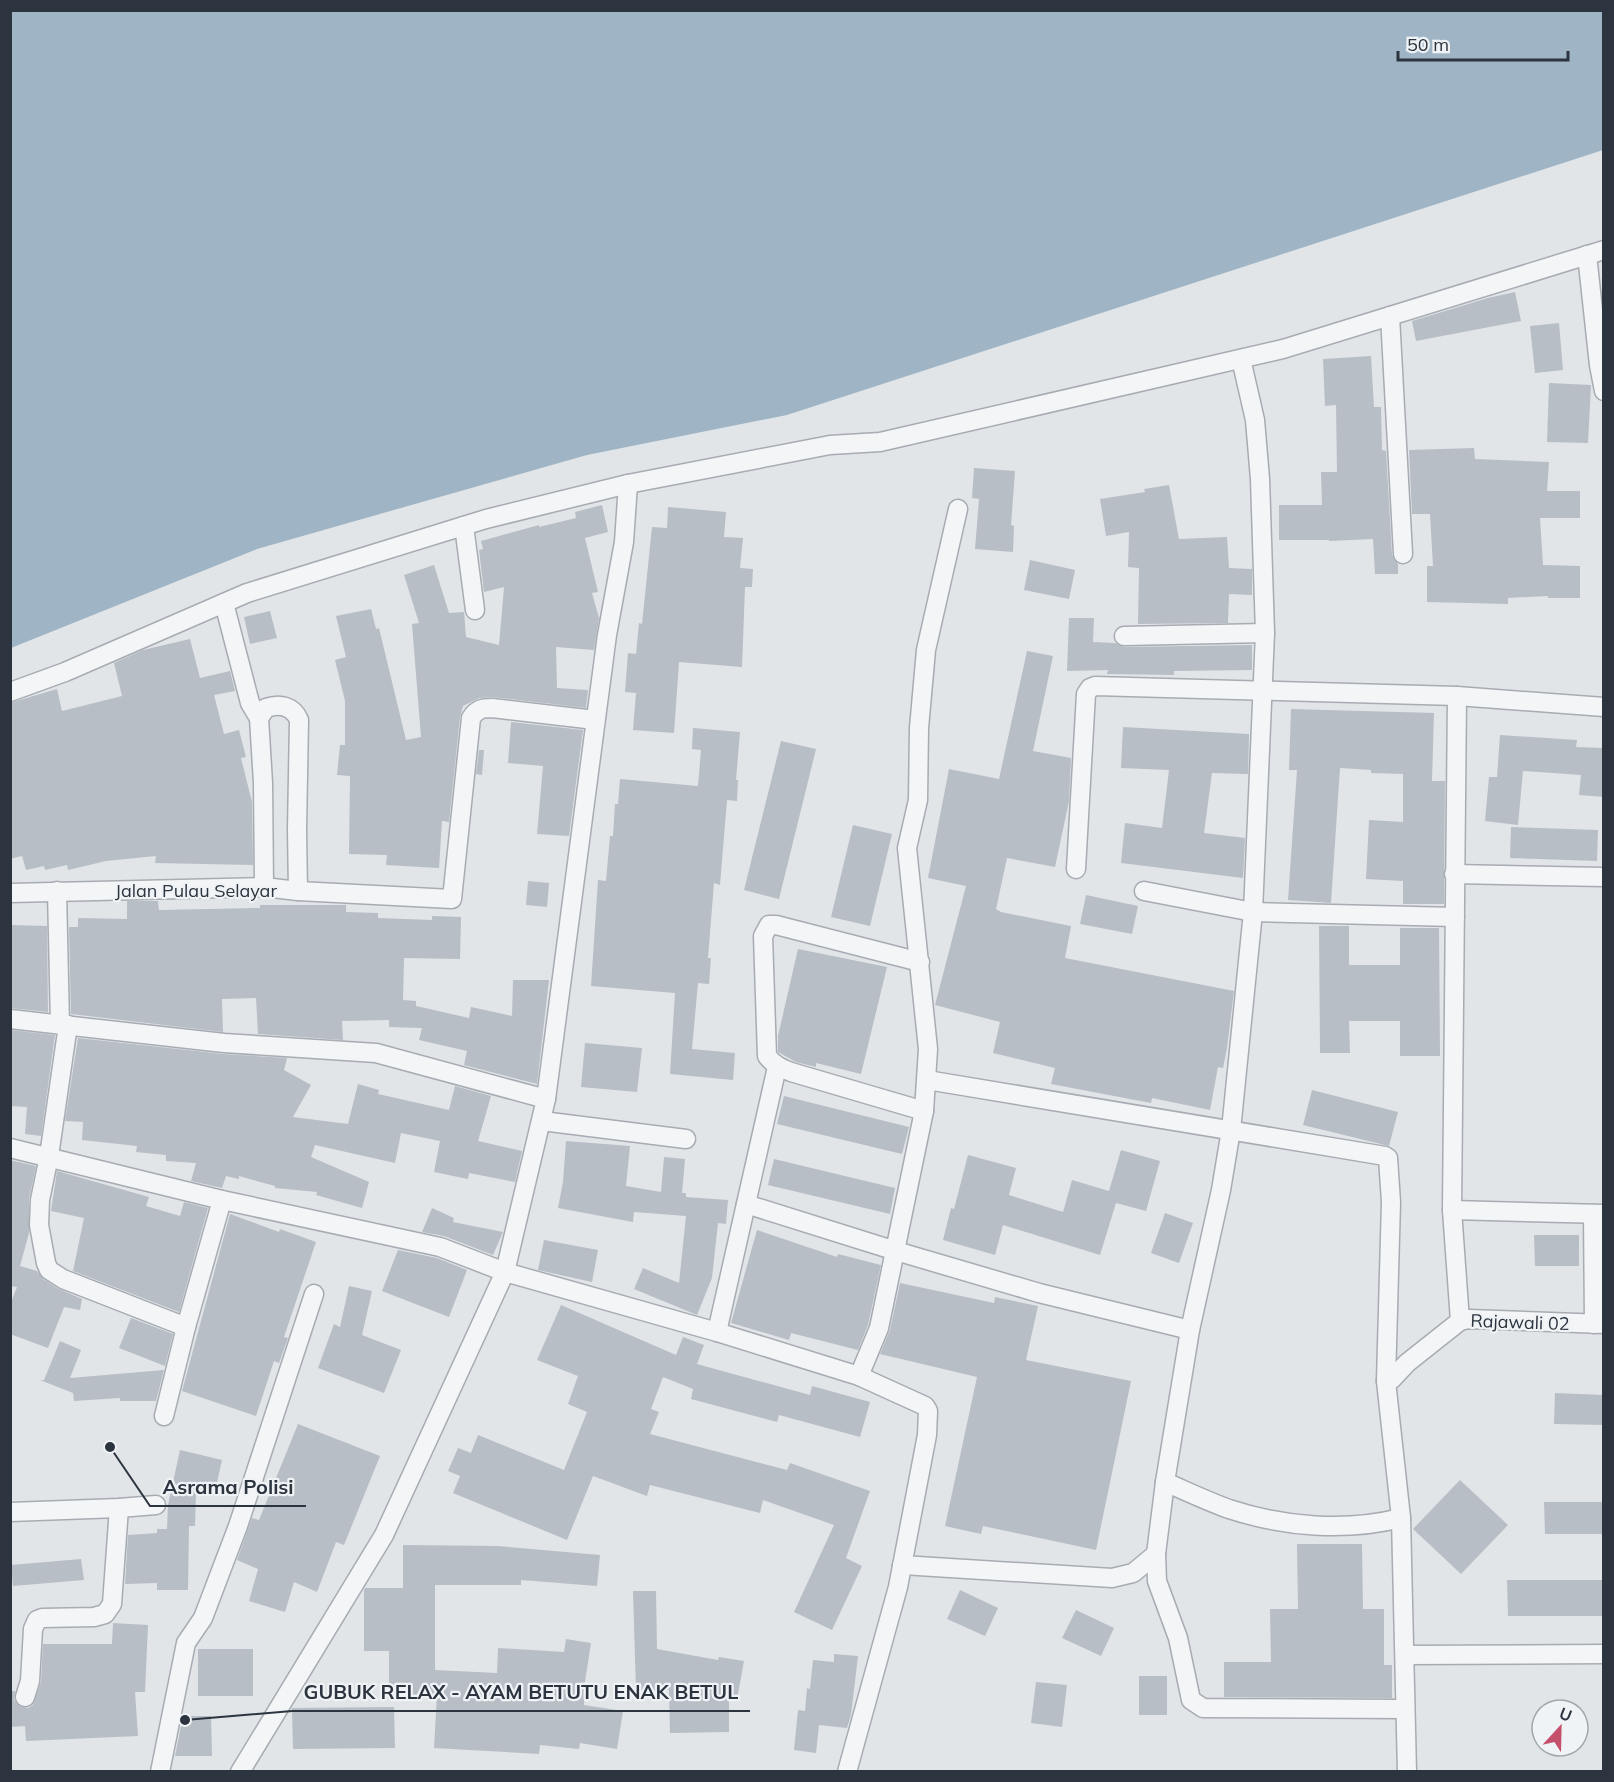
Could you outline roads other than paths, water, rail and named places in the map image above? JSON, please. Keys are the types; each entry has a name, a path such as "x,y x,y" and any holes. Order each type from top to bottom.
{"street":[{"path":"10,692 65,672 247,593 464,526 628,484 830,445 880,442 1283,349 1595,253 1599,365 1604,391"},
{"path":"1390,316 1403,554"},
{"path":"1241,359 1255,420 1265,633 1253,912 1231,1130 1221,1190 1190,1330 1165,1482 1156,1554 1156,1581 1178,1638 1191,1700 1203,1708 1405,1709"},
{"path":"240,1772 384,1535 505,1272 546,1099 607,634 624,542 628,484"},
{"path":"859,1376 879,1328 924,1111 928,1049 907,848 918,800 919,728 926,650 958,508"},
{"path":"464,526 475,610"},
{"path":"224,603 250,703 260,718"},
{"path":"1124,636 1265,633"},
{"path":"1076,869 1086,694 1090,688 1095,686 1457,696 1604,707"},
{"path":"1457,696 1452,1210 1460,1321"},
{"path":"264,887 260,718 266,708 281,705 293,710 298,720 298,891"},
{"name":"Jalan Pulau Selayar","path":"10,893 264,887 298,891 453,899 471,718 475,712 482,708 492,708 595,720"},
{"path":"1454,874 1604,876"},
{"path":"57,891 64,1025 49,1156 40,1200 39,1225 46,1263 49,1270 63,1279 186,1328"},
{"path":"1144,891 1253,912 1455,917"},
{"path":"920,962 776,925 769,925 763,936 767,1056 777,1067 924,1111"},
{"path":"10,1018 224,1043 376,1053 546,1099"},
{"path":"717,1332 777,1067"},
{"path":"927,1080 1388,1158 1391,1202 1386,1381 1401,1518 1407,1772"},
{"path":"542,1121 686,1139"},
{"path":"10,1148 222,1200 440,1247 505,1272 717,1332 859,1376 919,1402 928,1411 927,1435 902,1565 847,1772"},
{"path":"164,1416 222,1200"},
{"path":"746,1204 1039,1293 1190,1330"},
{"path":"1452,1210 1598,1214 1599,1324"},
{"path":"160,1772 186,1643 203,1618 238,1526 314,1294"},
{"name":"Rajawali 02","path":"1386,1381 1392,1379 1407,1363 1460,1321 1469,1319 1599,1324"},
{"path":"1165,1482 1228,1509 1275,1521 1322,1527 1376,1524 1401,1518"},
{"path":"10,1512 119,1509 156,1505"},
{"path":"25,1697 30,1681 33,1629 37,1620 94,1617 105,1614 110,1608 114,1597 119,1509"},
{"path":"902,1565 1112,1578 1132,1573 1156,1554"},
{"path":"1405,1655 1604,1654"}],"water":[{"path":"11,10 1603,11 1603,150 787,415 587,455 257,549 11,648"}],"place":[{"name":"Asrama Polisi","path":"110,1447"},
{"name":"GUBUK RELAX - AYAM BETUTU ENAK BETUL","path":"185,1720"}]}
